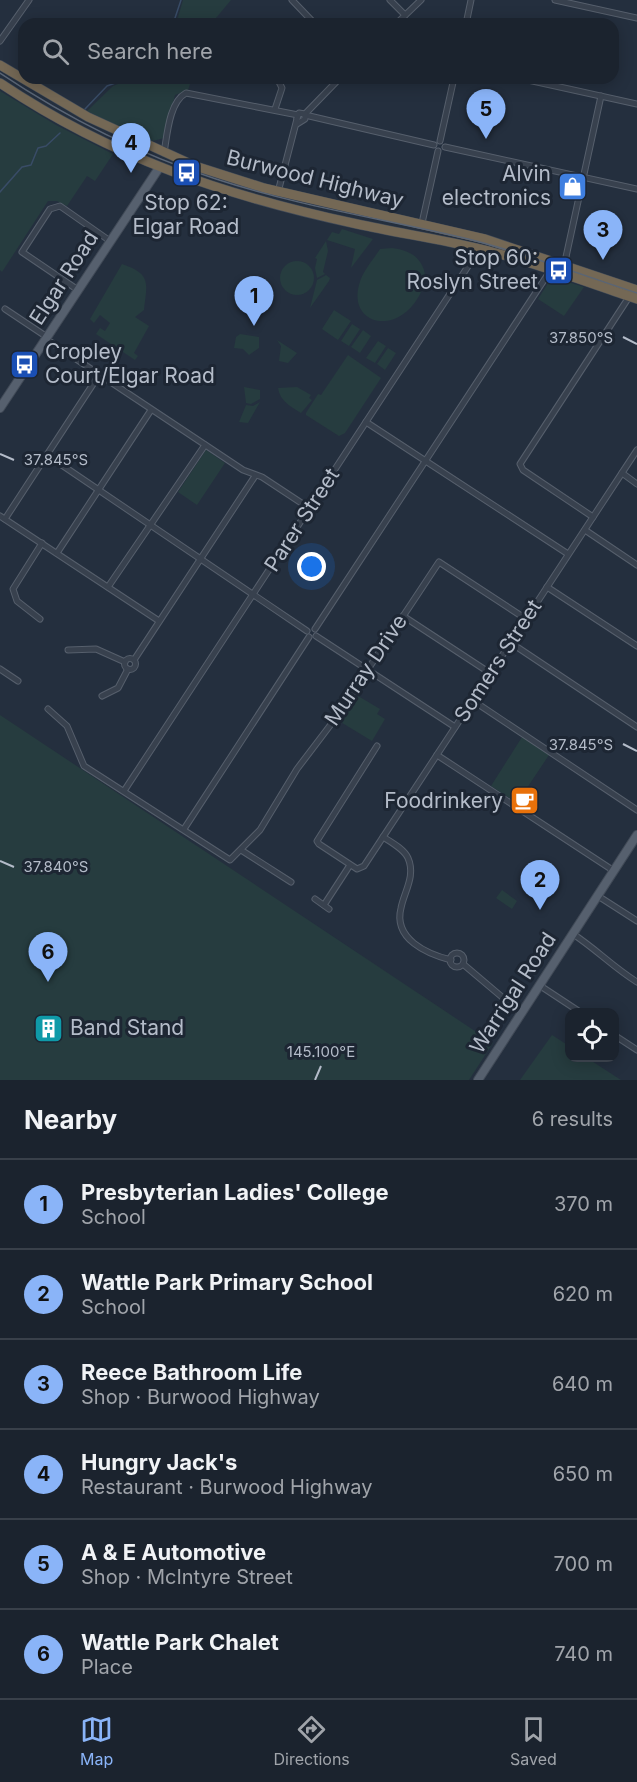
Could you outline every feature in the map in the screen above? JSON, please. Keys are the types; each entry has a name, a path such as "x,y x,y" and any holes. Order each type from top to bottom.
{"highway":[{"name":"Burwood Highway","path":"0,65 18,76"},
{"name":"Burwood Highway","path":"0,83 76,129 147,163 238,195 480,249 634,294"},
{"name":"Burwood Highway","path":"31,84 72,109 164,154 230,178 278,192 485,239 564,266 634,294"},
{"path":"159,168 164,154"},
{"path":"422,223 424,232 441,241"},
{"path":"480,249 485,239"}],"main road":[{"path":"147,163 150,173 148,183"},
{"name":"Elgar Road","path":"0,408 159,168"},
{"name":"Warrigal Road","path":"478,1080 637,835"}],"street":[{"path":"0,40 29,0"},
{"path":"292,0 309,18"},
{"path":"390,0 405,15"},
{"path":"402,18 421,0"},
{"path":"467,18 471,0"},
{"path":"555,0 637,18"},
{"path":"275,110 282,88 280,84"},
{"path":"292,130 301,117 334,84"},
{"path":"434,145 440,141 453,84"},
{"path":"546,84 637,104"},
{"path":"164,154 175,105 179,96 186,93 434,145 438,151 422,223"},
{"path":"564,266 601,96"},
{"path":"313,106 316,119"},
{"path":"278,192 292,130 291,118 287,113"},
{"path":"148,146 167,137"},
{"path":"440,141 445,147 637,189"},
{"path":"438,151 445,147"},
{"path":"78,290 22,252 44,218 54,206 60,206 110,241"},
{"name":"Parer Street","path":"124,791 480,249"},
{"path":"48,709 67,726 84,766 184,829 308,634 315,629 550,271"},
{"path":"593,517 523,470 520,464 634,294"},
{"path":"5,309 151,410 309,508"},
{"path":"99,375 47,455 2,517 159,621"},
{"path":"57,553 151,410"},
{"path":"366,422 568,554"},
{"path":"108,587 205,445"},
{"name":"Somers Street","path":"350,865 357,869 364,866 637,450"},
{"path":"47,455 201,558 308,634 316,636 455,727"},
{"path":"622,473 637,484"},
{"path":"102,696 118,688 128,669 135,667 134,660 255,476"},
{"path":"585,530 637,565"},
{"path":"40,619 17,601 13,589 42,543"},
{"name":"Murray Drive","path":"184,829 230,860 241,850 260,830 297,769 368,670 439,562 526,619"},
{"path":"547,587 637,646"},
{"path":"403,616 490,673"},
{"path":"315,629 316,636"},
{"path":"511,643 637,727"},
{"path":"68,650 96,649 125,662 128,669"},
{"path":"125,662 129,658 134,660"},
{"path":"0,669 18,681"},
{"path":"472,700 637,810"},
{"path":"315,899 327,907 350,865 319,844 318,836 377,746"},
{"path":"437,755 614,871"},
{"path":"383,837 408,857 411,877 400,911 406,936 431,955 451,960 456,966 463,964"},
{"path":"241,850 291,882"},
{"path":"598,896 637,921"},
{"path":"573,934 637,982"},
{"path":"451,960 453,955 458,953 464,957 463,964"},
{"path":"463,964 521,1013"},
{"path":"539,986 574,1008"},
{"path":"619,1038 637,1050"}],"green space":[{"path":"183,0 231,0 216,18 178,18"},
{"path":"118,84 190,84 188,90 175,95 164,138 149,142 87,111"},
{"path":"0,91 56,125 113,154 95,181 87,176 67,206 57,201 48,201 2,272 0,270"},
{"path":"342,229 373,239 351,268 355,249 327,240 332,232 339,234"},
{"path":"326,241 328,251 323,272 325,274 317,278 315,268 317,259 315,258"},
{"path":"380,249 403,250 416,257 422,265 425,276 421,292 412,306 401,316 378,321 368,317 361,310 358,299 359,285 365,271"},
{"path":"297,261 309,266 314,278 309,290 297,295 285,290 280,278 285,266"},
{"path":"122,264 139,272 143,276 146,287 144,310 135,317 149,326 134,353 138,356 135,360 96,334 100,328 105,331 110,323 100,315 94,323 90,319"},
{"path":"326,275 330,278 329,281 310,308 317,280"},
{"path":"552,277 584,287 564,316 538,299"},
{"path":"334,310 351,321 338,340 322,329"},
{"path":"352,324 360,329 349,346 341,341"},
{"path":"363,330 371,336 360,353 351,347"},
{"path":"240,334 259,337 259,348 249,355 243,349 234,348 236,337"},
{"path":"277,340 297,353 288,363 279,361 281,346"},
{"path":"378,341 386,346 375,363 366,358"},
{"path":"388,348 396,353 385,370 377,364"},
{"path":"348,355 381,378 345,433 339,436 306,413"},
{"path":"244,387 260,390 260,399 251,404 246,403"},
{"path":"297,387 311,395 309,398 312,400 301,413 283,400 278,388"},
{"path":"260,402 248,423 239,422 246,405 253,406"},
{"path":"206,450 225,463 197,505 178,492"},
{"path":"358,696 380,709 377,714 385,719 372,741 339,721"},
{"path":"0,715 493,1043 469,1080 0,1080"},
{"path":"522,737 549,755 517,803 491,786"},
{"path":"502,890 517,901 512,909 496,898"},
{"path":"552,1035 565,1043 565,1062 593,1062 621,1080 520,1080"}],"waterway":[{"path":"175,18 181,0"},
{"path":"85,109 107,86 112,84"},
{"path":"0,192 22,167 31,165 38,148 46,146 60,133"}],"tram line":[{"path":"0,73 104,134 187,169 278,197 489,245 532,257 637,293"}],"place":[{"name":"A & E Automotive","path":"486,139"},
{"name":"Stop 62: Elgar Road","path":"186,172"},
{"name":"Hungry Jack's","path":"131,173"},
{"name":"Alvin electronics","path":"572,186"},
{"name":"Reece Bathroom Life","path":"603,260"},
{"name":"Stop 60: Roslyn Street","path":"559,270"},
{"name":"Presbyterian Ladies' College","path":"254,326"},
{"name":"Cropley Court/Elgar Road","path":"24,364"},
{"name":"Foodrinkery","path":"524,801"},
{"name":"Wattle Park Primary School","path":"540,910"},
{"name":"Wattle Park Chalet","path":"48,982"},
{"name":"Band Stand","path":"49,1028"}]}
